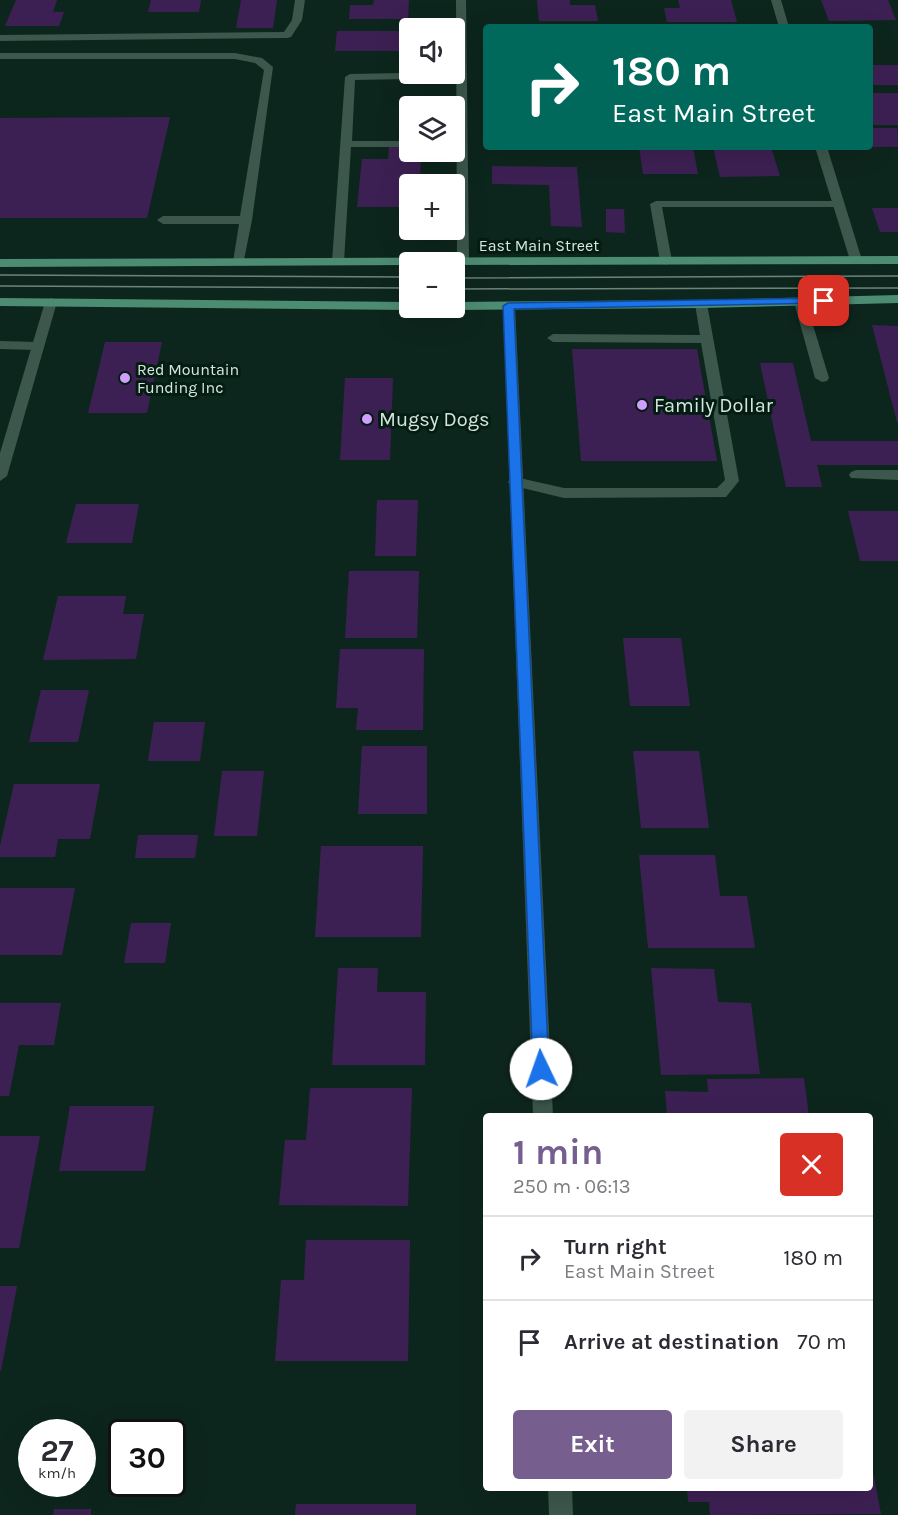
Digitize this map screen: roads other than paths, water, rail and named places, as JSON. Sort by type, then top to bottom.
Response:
[{"type":"main road","name":"East Main Street","points":[[465,261],[898,260]]},
{"type":"main road","name":"East Main Street","points":[[0,263],[399,262]]},
{"type":"main road","points":[[465,306],[701,304],[898,299]]},
{"type":"main road","points":[[0,302],[399,306]]},
{"type":"street","points":[[0,38],[287,36],[297,20],[300,0]]},
{"type":"street","points":[[461,0],[461,18]]},
{"type":"street","points":[[776,0],[783,24]]},
{"type":"street","points":[[0,56],[235,56],[258,60],[269,69],[239,262]]},
{"type":"street","points":[[338,262],[350,77],[399,76]]},
{"type":"street","points":[[346,144],[399,144]]},
{"type":"street","points":[[822,150],[856,260]]},
{"type":"street","points":[[459,162],[463,252]]},
{"type":"street","points":[[666,261],[656,204],[838,204]]},
{"type":"street","points":[[163,220],[246,219]]},
{"type":"street","points":[[0,476],[51,302]]},
{"type":"street","points":[[800,302],[822,378]]},
{"type":"street","points":[[515,482],[564,493],[721,493],[732,481],[701,304]]},
{"type":"street","points":[[508,306],[543,1113]]},
{"type":"street","points":[[553,338],[708,339]]},
{"type":"street","points":[[0,345],[37,346]]},
{"type":"street","points":[[855,475],[898,474]]},
{"type":"street","points":[[560,1491],[561,1515]]},
{"type":"tram line","points":[[0,275],[399,277]]},
{"type":"tram line","points":[[465,278],[898,276]]},
{"type":"tram line","points":[[0,286],[399,288]]},
{"type":"tram line","points":[[465,289],[898,288]]},
{"type":"place","name":"Red Mountain Funding Inc","points":[[125,378]]},
{"type":"place","name":"Family Dollar","points":[[642,405]]},
{"type":"place","name":"Mugsy Dogs","points":[[367,419]]}]
